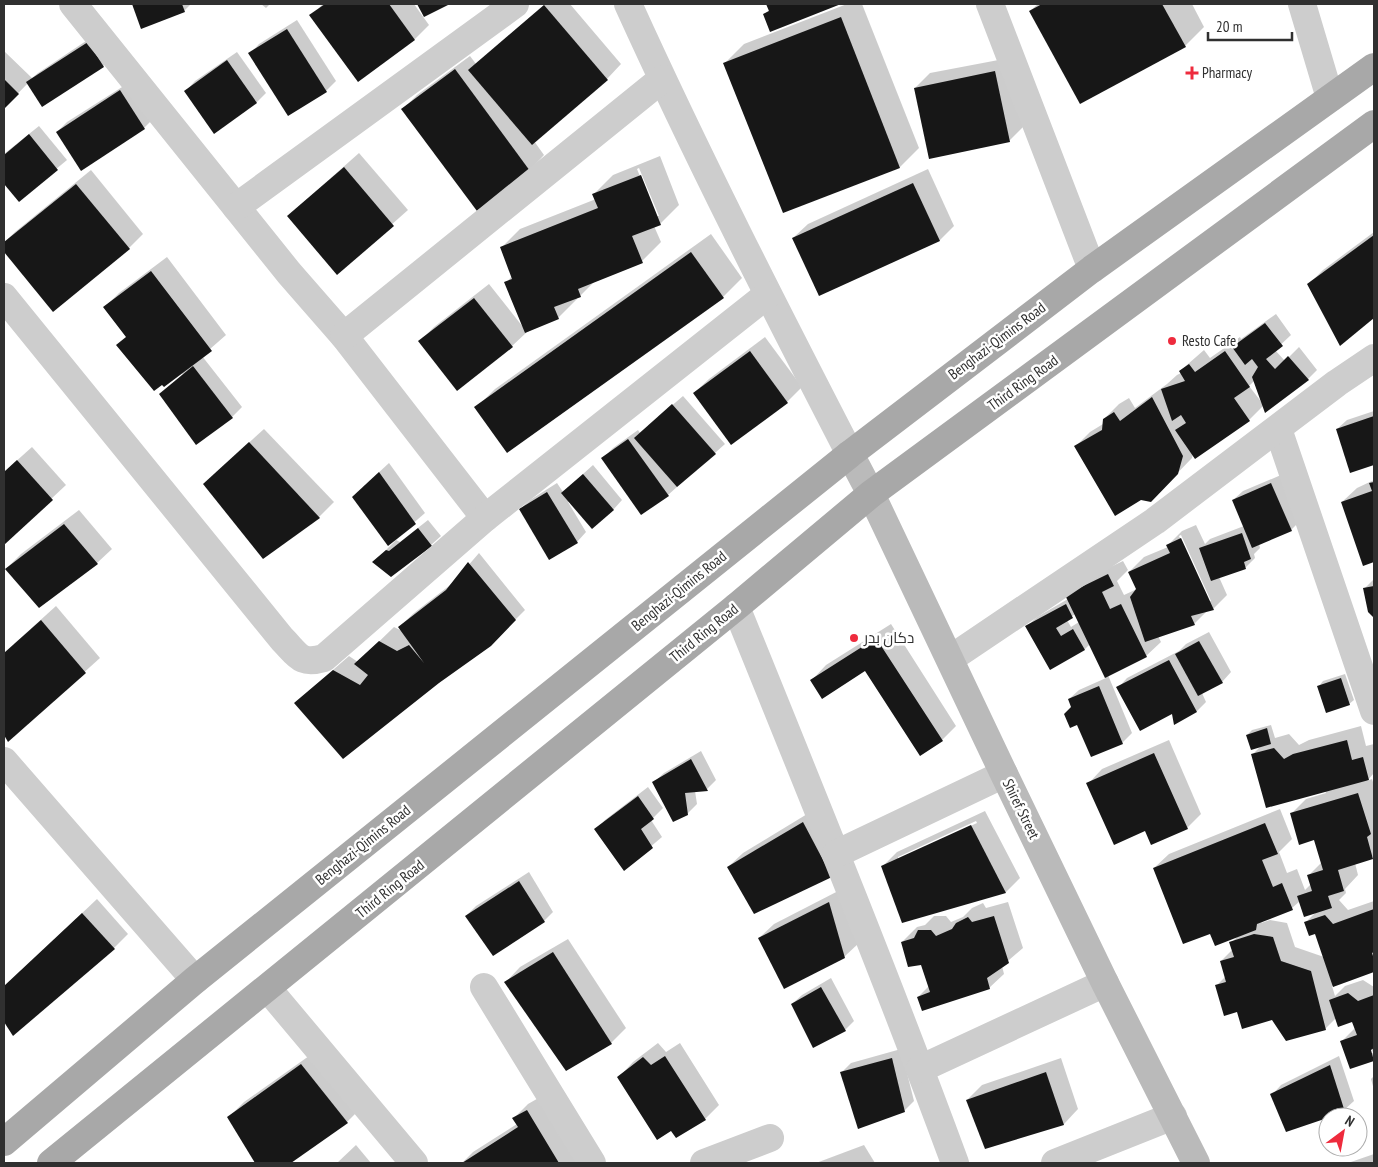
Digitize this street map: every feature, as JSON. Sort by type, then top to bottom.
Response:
[{"type":"main road","name":"Benghazi-Qimins Road","points":[[4,1142],[195,980],[850,454],[1092,269],[1374,67]]},
{"type":"main road","name":"Third Ring Road","points":[[51,1163],[268,989],[736,607],[871,494],[1374,124]]},
{"type":"main road","name":"Shiref Street","points":[[850,454],[871,494],[1105,983],[1196,1163]]},
{"type":"street","points":[[73,4],[289,274],[344,336],[485,518]]},
{"type":"street","points":[[236,207],[515,4]]},
{"type":"street","points":[[628,4],[662,79],[767,295],[850,454]]},
{"type":"street","points":[[990,4],[1092,269]]},
{"type":"street","points":[[1302,4],[1330,98]]},
{"type":"street","points":[[344,336],[662,79]]},
{"type":"street","points":[[4,297],[282,639],[301,658],[311,661],[324,658],[485,518],[767,295]]},
{"type":"street","points":[[950,659],[1155,522],[1337,383],[1374,358]]},
{"type":"street","points":[[1278,428],[1374,711]]},
{"type":"street","points":[[736,607],[836,854],[955,1163]]},
{"type":"street","points":[[4,761],[195,980]]},
{"type":"street","points":[[836,854],[1004,774]]},
{"type":"street","points":[[920,1068],[1105,983]]},
{"type":"street","points":[[484,987],[592,1163]]},
{"type":"street","points":[[268,989],[414,1163]]},
{"type":"street","points":[[1055,1163],[1173,1116]]},
{"type":"street","points":[[704,1163],[770,1138]]},
{"type":"building","points":[[132,4],[182,4],[185,12],[141,29]]},
{"type":"building","points":[[325,4],[389,4],[415,40],[358,82],[309,15]]},
{"type":"building","points":[[417,4],[450,4],[424,17]]},
{"type":"building","points":[[766,4],[841,4],[770,32],[763,14],[769,11]]},
{"type":"building","points":[[1042,4],[1162,4],[1186,47],[1080,104],[1029,11]]},
{"type":"building","points":[[544,5],[608,80],[532,145],[468,70]]},
{"type":"building","points":[[841,17],[900,168],[783,213],[723,63]]},
{"type":"building","points":[[287,29],[327,92],[288,116],[248,53]]},
{"type":"building","points":[[88,42],[104,67],[42,107],[26,82]]},
{"type":"building","points":[[227,60],[257,103],[214,134],[184,91]]},
{"type":"building","points":[[455,69],[530,171],[477,211],[401,109]]},
{"type":"building","points":[[995,71],[1010,142],[929,159],[914,88]]},
{"type":"building","points":[[4,79],[19,94],[4,109]]},
{"type":"building","points":[[120,90],[145,129],[81,171],[56,132]]},
{"type":"building","points":[[29,134],[58,170],[19,202],[4,184],[4,155]]},
{"type":"building","points":[[344,167],[394,226],[337,275],[287,216]]},
{"type":"building","points":[[641,175],[661,225],[632,236],[643,263],[578,289],[581,297],[554,307],[559,319],[525,333],[504,282],[512,279],[500,247],[598,208],[592,194]]},
{"type":"building","points":[[913,183],[940,241],[819,296],[792,238]]},
{"type":"building","points":[[76,184],[130,249],[53,312],[4,252],[4,242]]},
{"type":"building","points":[[1374,235],[1374,318],[1340,346],[1307,284]]},
{"type":"building","points":[[691,252],[724,298],[507,453],[474,407]]},
{"type":"building","points":[[151,271],[212,351],[164,387],[162,385],[154,391],[116,345],[126,337],[103,307]]},
{"type":"building","points":[[474,298],[513,347],[457,391],[418,341]]},
{"type":"building","points":[[1265,323],[1283,346],[1266,359],[1275,369],[1288,356],[1309,380],[1265,413],[1252,377],[1258,367],[1252,359],[1245,365],[1232,347]]},
{"type":"building","points":[[750,351],[788,403],[731,445],[693,393]]},
{"type":"building","points":[[1225,351],[1250,387],[1234,398],[1250,421],[1195,459],[1175,430],[1186,423],[1181,415],[1172,421],[1161,389],[1185,381],[1179,371],[1189,364],[1195,372]]},
{"type":"building","points":[[193,366],[233,418],[196,445],[159,394]]},
{"type":"building","points":[[1152,397],[1183,456],[1178,474],[1151,502],[1141,500],[1115,516],[1074,446],[1102,430],[1103,419],[1114,412],[1120,421]]},
{"type":"building","points":[[672,404],[716,454],[677,487],[634,438]]},
{"type":"building","points":[[1374,416],[1374,465],[1350,473],[1336,429]]},
{"type":"building","points":[[628,439],[669,496],[641,515],[601,458]]},
{"type":"building","points":[[249,442],[320,518],[263,559],[203,484]]},
{"type":"building","points":[[17,460],[53,500],[4,545],[4,472]]},
{"type":"building","points":[[379,472],[416,524],[388,546],[352,497]]},
{"type":"building","points":[[583,474],[614,510],[592,529],[561,493]]},
{"type":"building","points":[[1374,482],[1374,562],[1363,566],[1341,502],[1372,491],[1369,483]]},
{"type":"building","points":[[1271,483],[1292,531],[1252,548],[1232,500]]},
{"type":"building","points":[[547,492],[578,543],[549,560],[519,509]]},
{"type":"building","points":[[64,524],[98,564],[39,608],[5,569]]},
{"type":"building","points":[[418,528],[432,546],[391,577],[372,562],[386,550],[389,551]]},
{"type":"building","points":[[1242,533],[1251,559],[1244,562],[1246,569],[1211,581],[1199,548]]},
{"type":"building","points":[[1181,538],[1214,610],[1191,616],[1195,625],[1145,642],[1130,597],[1136,589],[1128,572],[1170,553],[1166,545]]},
{"type":"building","points":[[468,562],[516,620],[491,646],[439,683],[343,759],[294,703],[333,670],[360,685],[368,675],[354,664],[379,641],[397,651],[409,645],[424,663],[398,627],[446,590]]},
{"type":"building","points":[[1108,574],[1114,586],[1102,592],[1110,609],[1121,604],[1147,657],[1105,678],[1065,595]]},
{"type":"building","points":[[1374,586],[1373,617],[1368,612],[1363,588]]},
{"type":"building","points":[[1066,604],[1073,618],[1056,628],[1061,636],[1073,629],[1085,650],[1050,670],[1025,626]]},
{"type":"building","points":[[41,620],[86,673],[8,742],[4,735],[4,653]]},
{"type":"building","points":[[876,638],[943,741],[920,756],[865,671],[822,699],[810,680]]},
{"type":"building","points":[[1199,641],[1223,683],[1198,696],[1175,654]]},
{"type":"building","points":[[1169,660],[1197,712],[1174,725],[1172,714],[1140,731],[1116,687]]},
{"type":"building","points":[[1341,678],[1350,705],[1326,713],[1317,686]]},
{"type":"building","points":[[1099,686],[1123,744],[1091,757],[1077,725],[1070,728],[1064,714],[1071,707],[1068,699]]},
{"type":"building","points":[[1267,728],[1271,744],[1251,750],[1246,735]]},
{"type":"building","points":[[1347,740],[1352,760],[1363,757],[1369,780],[1266,808],[1251,754],[1274,748],[1284,759],[1293,754]]},
{"type":"building","points":[[1154,753],[1188,829],[1151,845],[1145,831],[1114,845],[1086,783]]},
{"type":"building","points":[[691,759],[708,791],[685,793],[688,815],[673,822],[652,782]]},
{"type":"building","points":[[1358,793],[1371,834],[1367,837],[1373,859],[1338,870],[1344,891],[1328,896],[1332,908],[1304,917],[1297,896],[1312,891],[1307,875],[1323,870],[1314,840],[1299,845],[1290,813]]},
{"type":"building","points":[[638,796],[654,819],[641,829],[653,848],[624,871],[594,829]]},
{"type":"building","points":[[803,822],[832,877],[754,914],[727,867]]},
{"type":"building","points":[[1265,823],[1278,854],[1262,860],[1273,887],[1282,883],[1293,910],[1257,924],[1256,930],[1215,946],[1210,934],[1183,944],[1153,868]]},
{"type":"building","points":[[971,825],[1006,893],[902,923],[881,866]]},
{"type":"building","points":[[519,881],[545,922],[493,956],[465,916]]},
{"type":"building","points":[[829,902],[845,958],[784,989],[758,938]]},
{"type":"building","points":[[1374,909],[1374,952],[1372,953],[1374,972],[1333,987],[1315,934],[1309,936],[1304,922],[1325,915],[1333,924]]},
{"type":"building","points":[[82,913],[115,949],[13,1036],[4,1022],[4,986]]},
{"type":"building","points":[[994,916],[1009,963],[987,978],[990,989],[922,1011],[917,997],[930,992],[921,965],[908,967],[901,942],[914,938],[918,930],[931,930],[936,936],[952,929],[956,923],[968,917],[972,922]]},
{"type":"building","points":[[1254,934],[1273,937],[1281,961],[1311,971],[1326,1030],[1286,1041],[1272,1020],[1242,1029],[1237,1012],[1224,1016],[1215,985],[1226,982],[1220,961],[1234,957],[1229,942]]},
{"type":"building","points":[[553,952],[612,1044],[566,1071],[504,982]]},
{"type":"building","points":[[821,987],[846,1031],[813,1048],[791,1004]]},
{"type":"building","points":[[1348,993],[1358,1001],[1374,995],[1374,1048],[1371,1050],[1374,1061],[1350,1069],[1340,1041],[1357,1035],[1352,1022],[1338,1027],[1329,1000]]},
{"type":"building","points":[[665,1056],[706,1120],[676,1138],[671,1131],[657,1140],[617,1077],[643,1057],[651,1065]]},
{"type":"building","points":[[892,1058],[905,1112],[858,1129],[840,1072]]},
{"type":"building","points":[[301,1064],[348,1123],[291,1163],[255,1163],[227,1117]]},
{"type":"building","points":[[1330,1065],[1343,1107],[1318,1107],[1318,1121],[1286,1132],[1270,1094]]},
{"type":"building","points":[[1046,1072],[1064,1125],[985,1149],[966,1100]]},
{"type":"building","points":[[527,1110],[559,1163],[462,1163],[518,1127],[512,1118]]},
{"type":"place","name":"Pharmacy","points":[[1192,73]]},
{"type":"place","name":"Resto Cafe","points":[[1172,341]]},
{"type":"place","name":"دكان بدر","points":[[854,638]]}]
